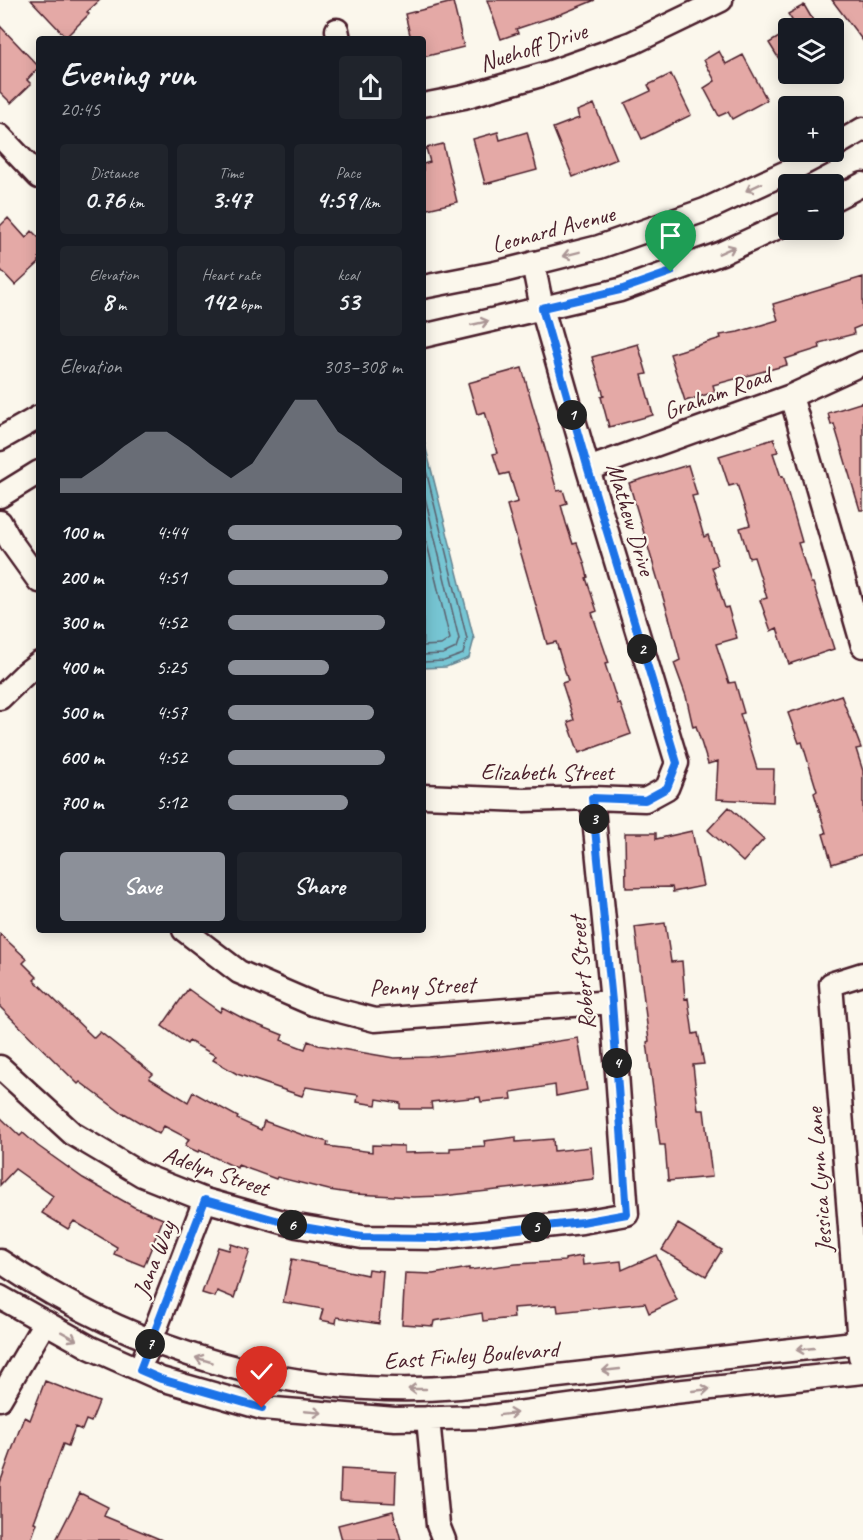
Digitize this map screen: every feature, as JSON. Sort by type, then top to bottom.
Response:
[{"type":"street","name":"Nuehoff Drive","points":[[426,104],[464,97],[548,73],[632,43],[721,0]]},
{"type":"street","points":[[844,140],[863,129]]},
{"type":"street","points":[[0,136],[36,174]]},
{"type":"street","name":"Leonard Avenue","points":[[426,286],[599,247],[705,210],[806,162]]},
{"type":"street","points":[[844,194],[863,184]]},
{"type":"street","points":[[426,335],[620,290],[722,253],[778,227]]},
{"type":"street","name":"Mathew Drive","points":[[533,263],[542,308],[588,469],[677,763],[667,788]]},
{"type":"street","name":"Graham Road","points":[[588,469],[791,396],[863,363]]},
{"type":"street","points":[[791,396],[863,646]]},
{"type":"street","points":[[0,439],[36,419]]},
{"type":"street","points":[[0,496],[36,474]]},
{"type":"street","points":[[0,522],[36,577]]},
{"type":"street","points":[[0,698],[36,665]]},
{"type":"street","name":"Elizabeth Street","points":[[426,796],[523,800],[592,798],[645,800],[667,788]]},
{"type":"street","name":"Robert Street","points":[[592,798],[612,1002],[627,1214]]},
{"type":"street","name":"Penny Street","points":[[188,933],[239,972],[313,1004],[375,1020],[612,1002]]},
{"type":"street","name":"Jessica Lynn Lane","points":[[862,1372],[855,1203],[831,984],[863,974]]},
{"type":"street","name":"Adelyn Street","points":[[0,1067],[73,1134],[142,1175],[205,1200],[297,1226],[362,1237],[437,1238],[582,1222],[627,1214]]},
{"type":"street","name":"Jana Way","points":[[140,1370],[205,1200]]},
{"type":"street","name":"East Finley Boulevard","points":[[0,1261],[20,1275],[92,1315],[151,1342],[208,1361],[293,1380],[336,1386],[401,1389],[459,1387],[861,1343]]},
{"type":"street","points":[[0,1297],[91,1348],[161,1379],[262,1408],[394,1419],[487,1417],[674,1392],[862,1372]]},
{"type":"street","points":[[0,1399],[45,1322]]},
{"type":"street","points":[[428,1418],[438,1525],[444,1540]]},
{"type":"water","points":[[426,449],[474,639],[469,658],[446,667],[426,668]]},
{"type":"building","points":[[31,0],[100,0],[87,12],[89,14],[65,36]]},
{"type":"building","points":[[487,0],[595,0],[516,29],[518,33],[501,39]]},
{"type":"building","points":[[832,0],[863,0],[863,41]]},
{"type":"building","points":[[453,2],[464,47],[426,56],[426,36],[410,36],[405,14]]},
{"type":"building","points":[[804,5],[812,18],[791,18],[788,14]]},
{"type":"building","points":[[0,26],[36,64],[36,70],[27,80],[31,84],[11,103],[0,92]]},
{"type":"building","points":[[778,38],[778,57],[769,43]]},
{"type":"building","points":[[719,51],[726,64],[743,55],[767,100],[732,119],[728,112],[719,116],[704,88],[715,81],[704,60]]},
{"type":"building","points":[[671,74],[691,115],[642,139],[625,103],[651,91],[648,85]]},
{"type":"building","points":[[594,104],[617,159],[573,177],[553,128],[579,118],[577,111]]},
{"type":"building","points":[[498,132],[500,140],[527,132],[537,170],[485,184],[473,139]]},
{"type":"building","points":[[443,144],[457,202],[426,209],[426,163],[430,162],[426,148]]},
{"type":"building","points":[[8,218],[26,238],[32,231],[36,235],[36,266],[15,285],[0,269],[0,226]]},
{"type":"building","points":[[863,277],[863,325],[853,329],[854,334],[819,343],[820,348],[785,359],[787,365],[713,385],[715,392],[685,401],[670,354],[721,338],[720,335],[778,320],[773,304]]},
{"type":"building","points":[[638,344],[647,374],[642,375],[653,415],[609,427],[601,397],[604,396],[592,357]]},
{"type":"building","points":[[522,368],[557,491],[563,490],[567,503],[561,505],[566,523],[573,544],[577,543],[584,562],[588,577],[586,578],[597,611],[592,613],[609,663],[605,664],[631,734],[579,753],[568,722],[574,720],[562,683],[568,681],[556,642],[547,644],[507,505],[518,502],[509,473],[500,475],[493,454],[497,453],[485,412],[477,414],[468,383]]},
{"type":"building","points":[[863,402],[863,510],[860,510],[834,424],[831,425],[828,413]]},
{"type":"building","points":[[774,439],[778,452],[773,453],[781,477],[783,476],[802,542],[798,543],[834,649],[789,664],[777,628],[771,631],[760,600],[767,598],[754,557],[749,558],[740,528],[750,525],[737,484],[729,486],[719,456]]},
{"type":"building","points":[[688,465],[697,495],[692,496],[704,537],[708,535],[718,565],[712,567],[725,608],[728,607],[737,638],[716,644],[729,683],[735,682],[744,713],[740,714],[757,769],[774,769],[773,802],[716,799],[718,761],[708,764],[696,726],[693,727],[686,696],[674,663],[680,660],[671,624],[629,483]]},
{"type":"building","points":[[841,695],[861,748],[856,749],[863,771],[863,854],[832,864],[823,834],[826,833],[814,793],[817,791],[802,742],[799,743],[788,713]]},
{"type":"building","points":[[729,807],[764,839],[743,862],[708,830]]},
{"type":"building","points":[[692,831],[703,886],[673,892],[672,887],[626,888],[625,833],[656,833],[656,839]]},
{"type":"building","points":[[665,923],[671,962],[682,961],[685,999],[688,998],[693,1034],[698,1033],[704,1064],[693,1065],[698,1110],[704,1110],[712,1177],[668,1181],[665,1145],[660,1145],[635,927]]},
{"type":"building","points":[[0,934],[27,959],[23,963],[37,977],[34,980],[94,1038],[100,1032],[153,1074],[149,1078],[188,1102],[193,1092],[238,1117],[237,1119],[261,1130],[264,1121],[328,1142],[327,1146],[372,1152],[372,1145],[404,1146],[404,1153],[450,1152],[450,1148],[485,1146],[484,1141],[516,1137],[516,1142],[553,1139],[554,1151],[591,1147],[594,1179],[443,1196],[355,1194],[277,1177],[276,1179],[238,1165],[237,1168],[199,1150],[198,1152],[185,1146],[189,1139],[164,1126],[159,1134],[123,1114],[80,1082],[78,1084],[0,1007]]},
{"type":"building","points":[[188,989],[220,1012],[222,1007],[248,1021],[283,1035],[281,1040],[305,1049],[308,1041],[318,1045],[394,1058],[429,1057],[506,1049],[578,1038],[587,1090],[556,1096],[555,1085],[511,1092],[512,1099],[481,1102],[480,1097],[431,1102],[432,1109],[400,1109],[400,1103],[377,1099],[376,1105],[357,1102],[358,1095],[306,1087],[302,1096],[237,1074],[213,1060],[216,1056],[189,1041],[187,1044],[162,1026]]},
{"type":"building","points":[[0,1117],[20,1136],[23,1133],[83,1178],[134,1207],[163,1219],[144,1266],[114,1254],[117,1247],[74,1221],[68,1229],[42,1213],[53,1196],[15,1169],[0,1185]]},
{"type":"building","points":[[678,1224],[722,1250],[706,1276],[662,1250]]},
{"type":"building","points":[[231,1244],[250,1250],[234,1298],[217,1291],[215,1297],[202,1293],[218,1247],[229,1250]]},
{"type":"building","points":[[656,1255],[677,1300],[649,1313],[645,1303],[558,1312],[557,1305],[513,1308],[514,1318],[483,1321],[482,1313],[434,1321],[433,1326],[402,1324],[405,1273],[433,1274],[469,1268],[469,1270],[565,1261],[565,1259],[582,1256],[583,1265],[621,1261],[622,1270]]},
{"type":"building","points":[[292,1259],[367,1275],[368,1269],[383,1271],[379,1324],[337,1317],[336,1323],[320,1320],[323,1309],[283,1302]]},
{"type":"building","points":[[45,1381],[99,1402],[91,1422],[86,1420],[82,1430],[75,1427],[68,1446],[63,1444],[34,1522],[37,1523],[31,1540],[0,1540],[0,1483],[24,1417],[30,1420]]},
{"type":"building","points":[[341,1469],[396,1472],[395,1503],[340,1500]]},
{"type":"building","points":[[80,1493],[108,1507],[104,1516],[162,1540],[56,1540]]},
{"type":"building","points":[[393,1511],[401,1540],[342,1540],[338,1525]]},
{"type":"route","points":[[262,1408],[161,1379],[140,1370],[205,1200],[297,1226],[362,1237],[437,1238],[582,1222],[627,1214],[612,1002],[592,798],[645,800],[667,788],[677,763],[542,308],[620,290],[671,272]]}]
